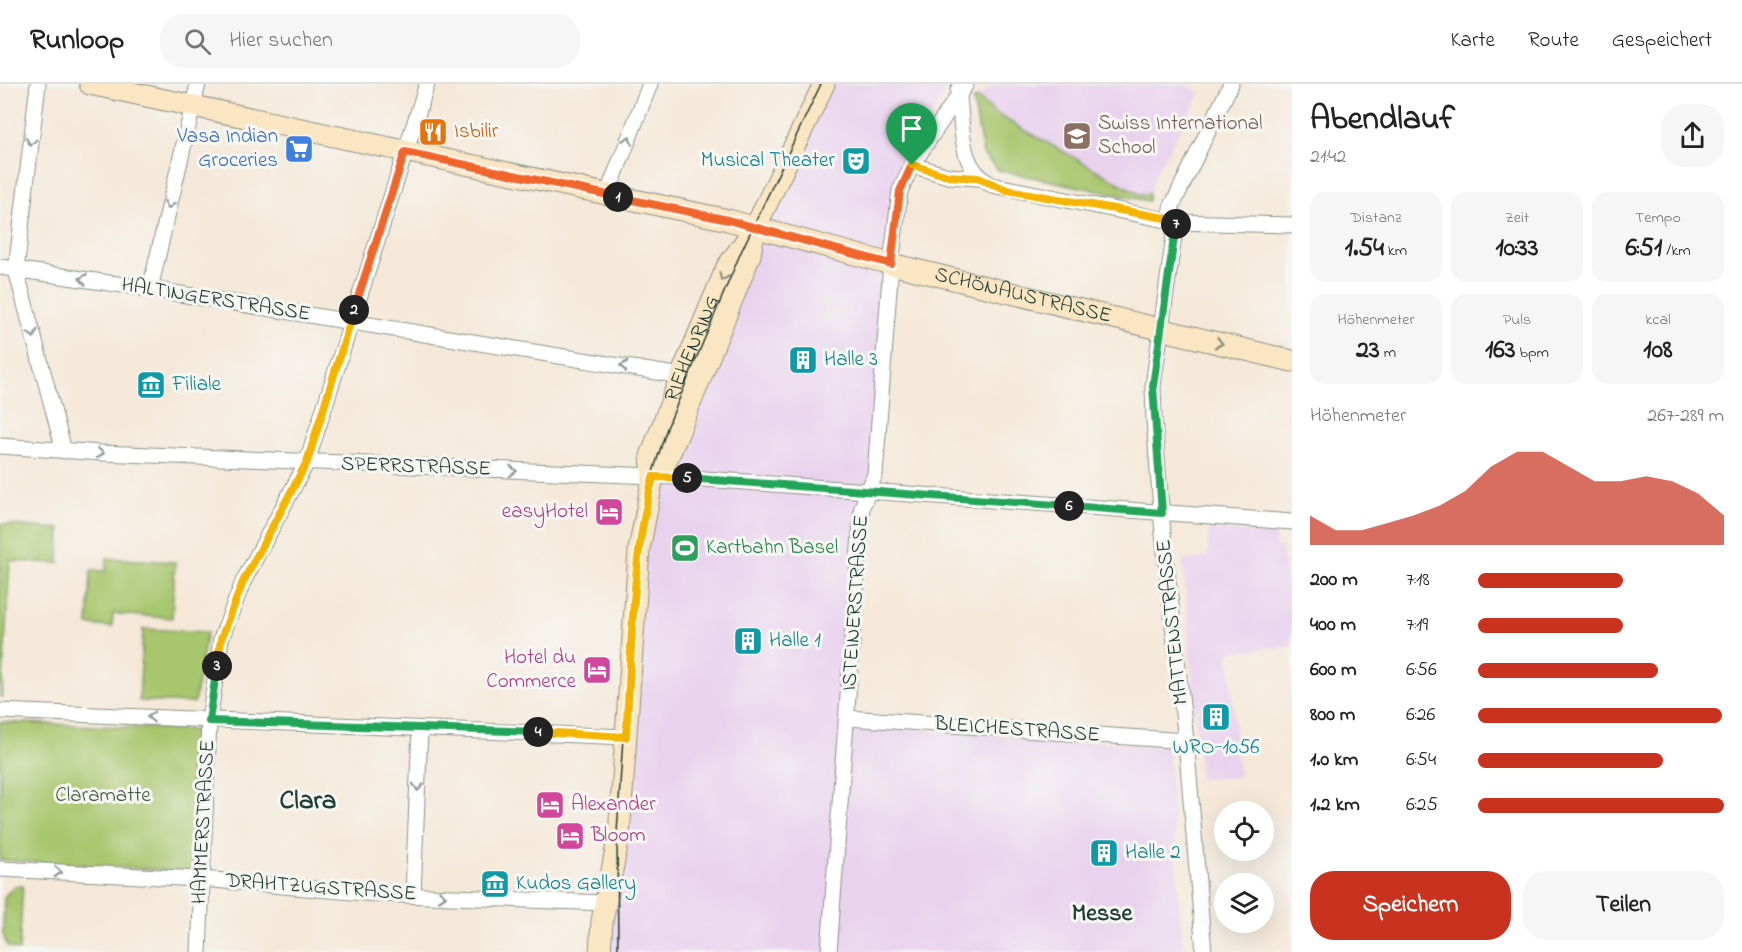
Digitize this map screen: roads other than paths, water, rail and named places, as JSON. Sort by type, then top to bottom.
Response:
[{"type":"main road","name":"SCHÖNAUSTRASSE","points":[[90,84],[755,228],[891,264],[1292,361]]},
{"type":"main road","name":"RIEHENRING","points":[[600,952],[606,903],[620,835],[639,550],[653,477],[651,456],[681,376],[727,267],[755,228],[819,85]]},
{"type":"main road","name":"RIEHENRING","points":[[653,477],[666,461],[686,414],[750,255],[755,228]]},
{"type":"street","points":[[38,84],[16,270],[64,451]]},
{"type":"street","points":[[150,288],[198,84]]},
{"type":"street","name":"HAMMERSTRASSE","points":[[199,952],[209,721],[221,639],[243,582],[307,462],[427,84]]},
{"type":"street","points":[[607,195],[650,84]]},
{"type":"street","name":"MATTENSTRASSE","points":[[1204,952],[1186,741],[1162,513],[1153,386],[1176,222],[1171,208],[1231,84]]},
{"type":"street","points":[[960,87],[962,141],[978,178]]},
{"type":"street","name":"ISTEINERSTRASSE","points":[[829,952],[862,507],[875,474],[891,264],[900,191],[912,165],[960,87]]},
{"type":"street","points":[[912,165],[948,176],[978,178],[1007,190],[1176,222],[1292,225]]},
{"type":"street","name":"HALTINGERSTRASSE","points":[[0,267],[150,288],[681,376]]},
{"type":"street","name":"SPERRSTRASSE","points":[[0,446],[64,451],[653,477],[1292,522]]},
{"type":"street","points":[[4,711],[626,737]]},
{"type":"street","name":"BLEICHESTRASSE","points":[[848,718],[1186,741]]},
{"type":"street","points":[[413,894],[420,729]]},
{"type":"street","points":[[0,869],[0,881]]},
{"type":"street","name":"DRAHTZUGSTRASSE","points":[[0,869],[201,879],[376,894],[606,903]]},
{"type":"tram line","points":[[618,952],[617,833],[623,737],[637,549],[647,491],[667,428],[741,252],[821,84]]},
{"type":"place","name":"Isbilir","points":[[433,132]]},
{"type":"place","name":"Swiss International School","points":[[1077,136]]},
{"type":"place","name":"Vasa Indian Groceries","points":[[299,149]]},
{"type":"place","name":"Musical Theater","points":[[856,161]]},
{"type":"place","name":"Halle 3","points":[[803,360]]},
{"type":"place","name":"Filiale","points":[[151,385]]},
{"type":"place","name":"easyHotel","points":[[609,512]]},
{"type":"place","name":"Kartbahn Basel","points":[[685,548]]},
{"type":"place","name":"Halle 1","points":[[748,641]]},
{"type":"place","name":"Hotel du Commerce","points":[[597,670]]},
{"type":"place","name":"WRO-1056","points":[[1216,717]]},
{"type":"place","name":"Alexander","points":[[550,805]]},
{"type":"place","name":"Bloom","points":[[570,836]]},
{"type":"place","name":"Halle 2","points":[[1104,853]]},
{"type":"place","name":"Kudos Gallery","points":[[495,884]]},
{"type":"district","name":"Clara","points":[[308,801]]},
{"type":"district","name":"Messe","points":[[1102,914]]},
{"type":"park label","name":"Claramatte","points":[[103,796]]}]
